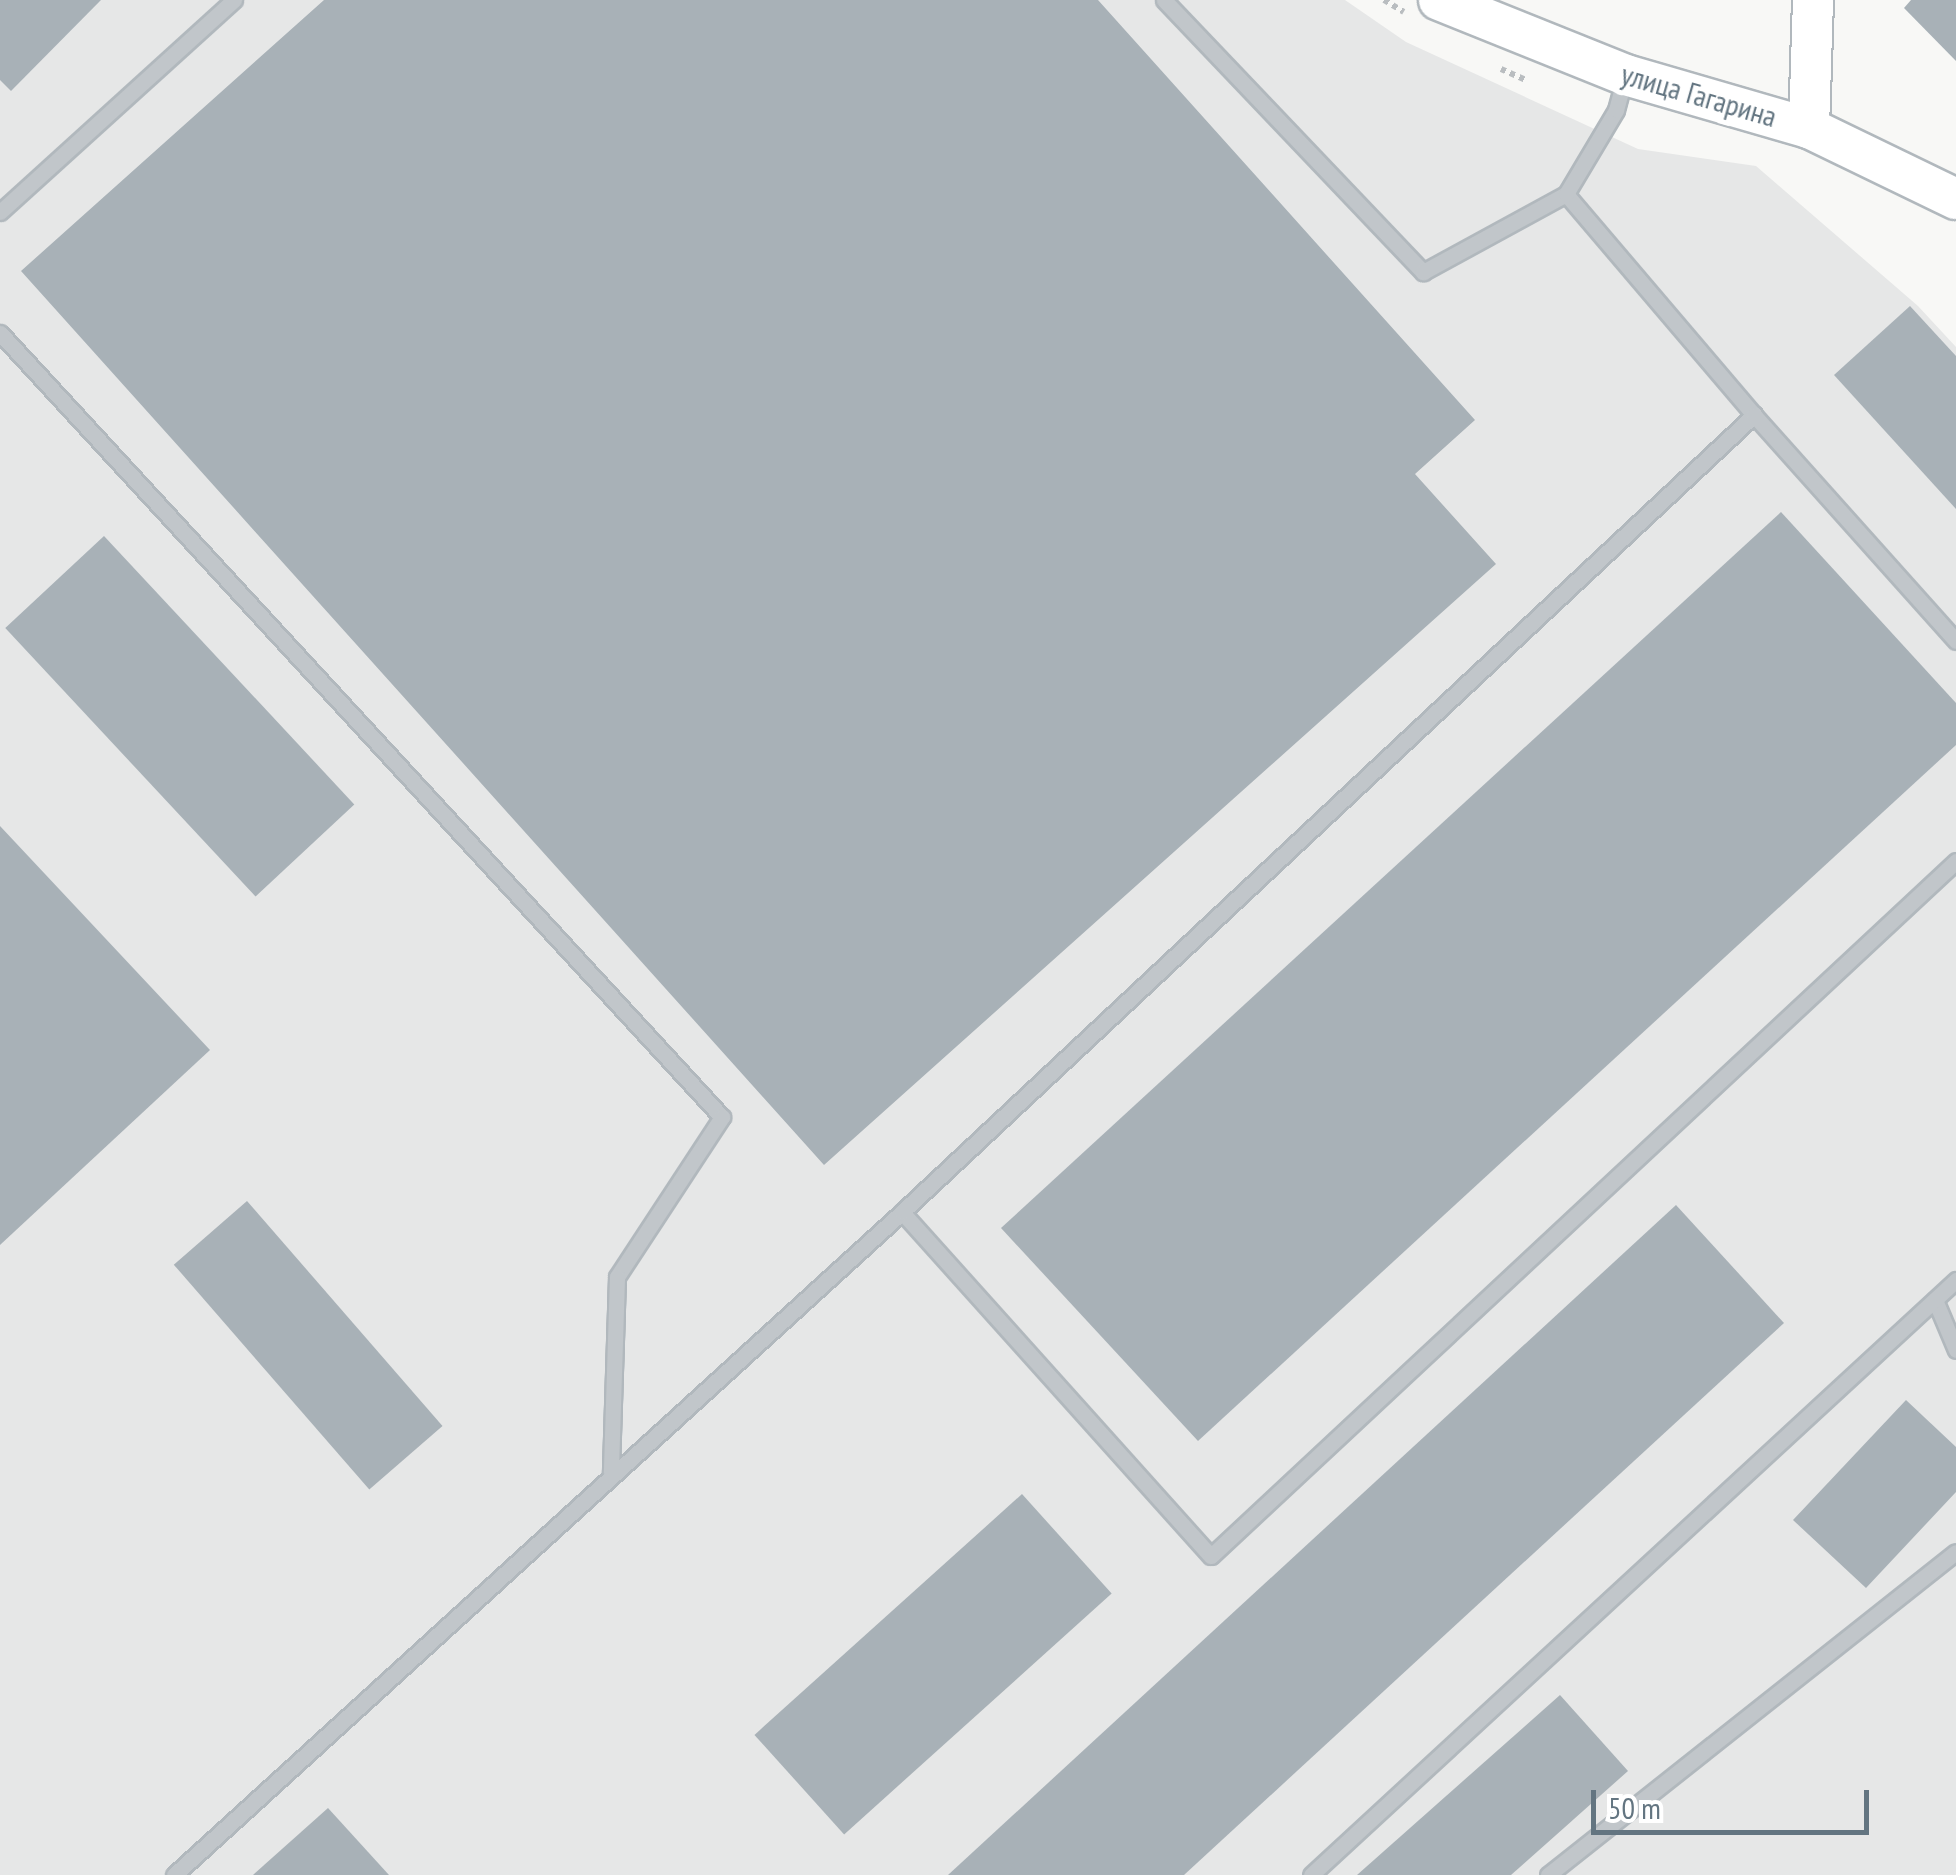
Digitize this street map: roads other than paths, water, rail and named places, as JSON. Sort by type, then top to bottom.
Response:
[{"type":"main road","name":"улица Гагарина","points":[[1439,0],[1626,75],[1810,128],[1956,199]]},
{"type":"main road","points":[[1810,128],[1813,0]]},
{"type":"lane","points":[[0,212],[234,0]]},
{"type":"lane","points":[[1164,0],[1423,272],[1566,194],[1616,110],[1626,75]]},
{"type":"lane","points":[[1566,194],[1754,415],[1956,641]]},
{"type":"lane","points":[[0,334],[722,1117],[618,1277],[612,1472]]},
{"type":"lane","points":[[174,1875],[612,1472],[902,1212],[1754,415]]},
{"type":"lane","points":[[902,1212],[1212,1556],[1956,860]]},
{"type":"lane","points":[[1311,1875],[1956,1280]]},
{"type":"lane","points":[[1934,1300],[1956,1350]]},
{"type":"lane","points":[[1548,1875],[1956,1552]]}]
